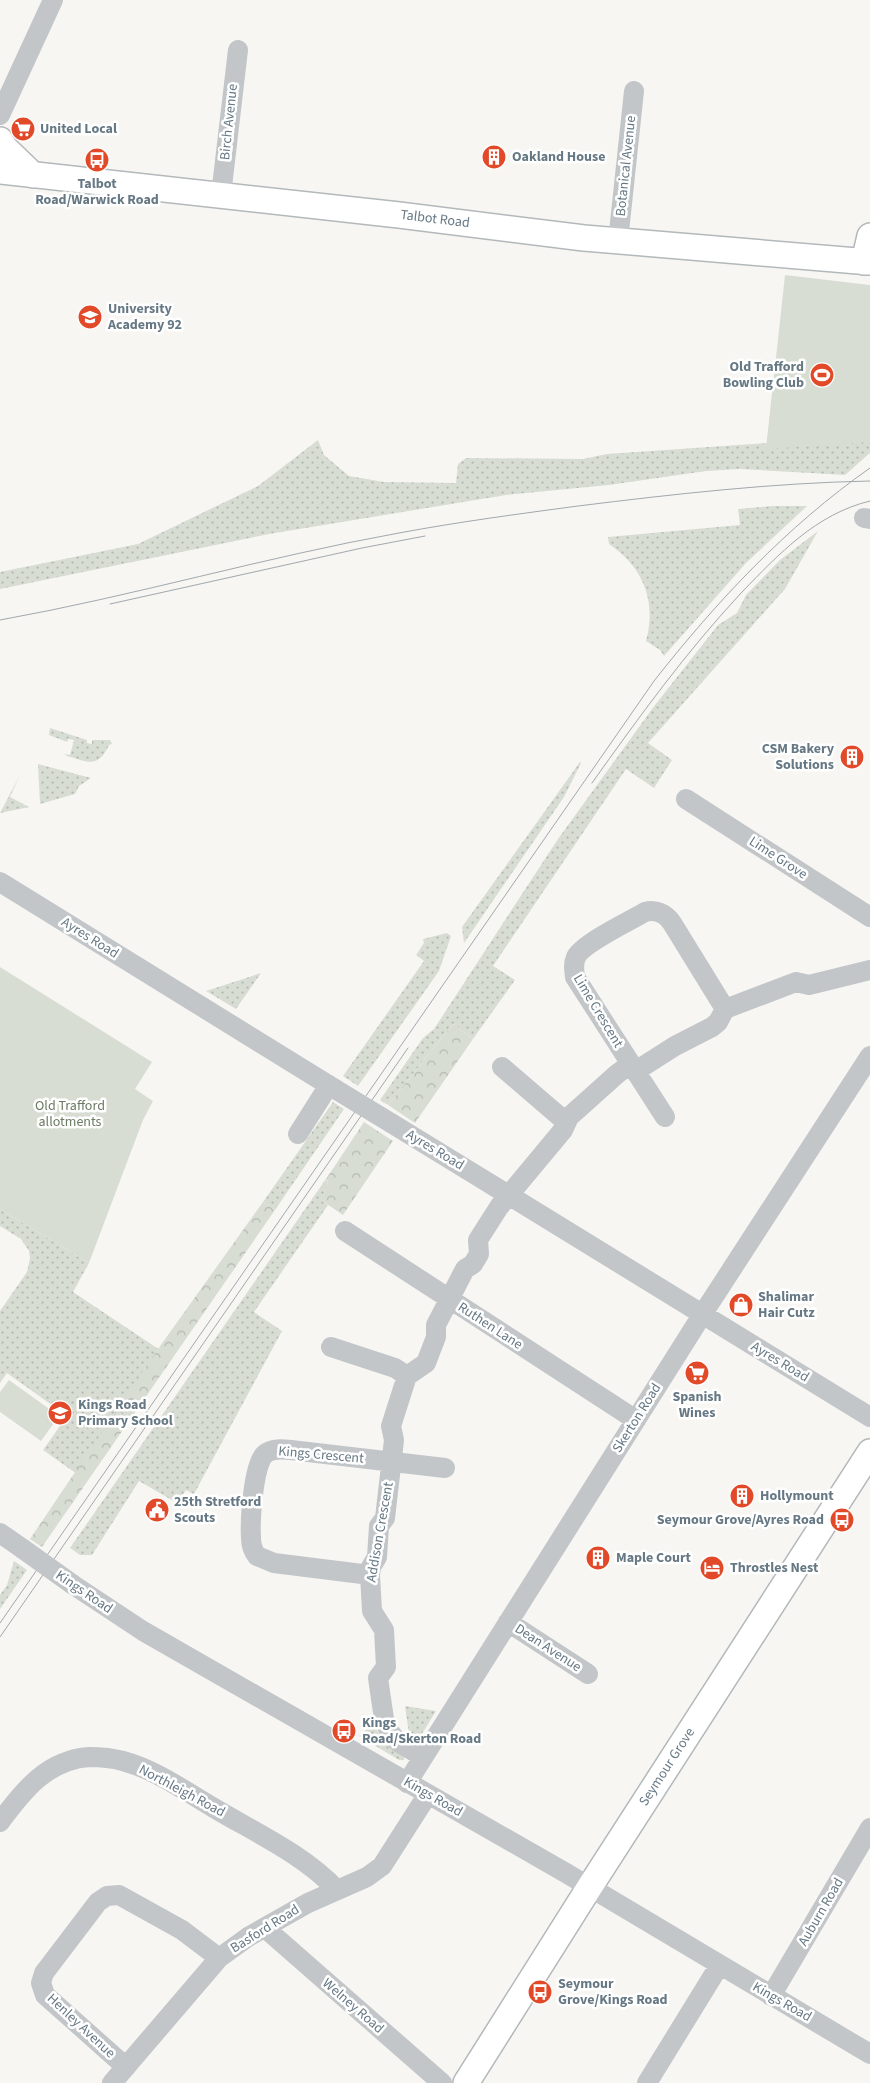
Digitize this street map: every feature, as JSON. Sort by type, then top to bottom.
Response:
[{"type":"main road","points":[[0,140],[5,148],[32,175]]},
{"type":"main road","name":"Talbot Road","points":[[0,171],[618,241],[867,262]]},
{"type":"main road","points":[[867,262],[870,236]]},
{"type":"main road","name":"Seymour Grove","points":[[466,2083],[589,1888],[870,1452]]},
{"type":"street","points":[[0,115],[53,0]]},
{"type":"street","name":"Birch Avenue","points":[[221,195],[238,50]]},
{"type":"street","name":"Botanical Avenue","points":[[618,241],[634,91]]},
{"type":"street","name":"Lime Grove","points":[[686,799],[870,917]]},
{"type":"street","name":"Ayres Road","points":[[0,882],[870,1417]]},
{"type":"street","name":"Lime Crescent","points":[[632,1068],[575,977],[575,960],[582,950],[592,943],[645,912],[654,911],[664,915],[672,923],[725,1009]]},
{"type":"street","points":[[331,1347],[395,1368],[407,1376],[426,1363],[436,1338],[436,1325],[465,1269],[473,1264],[479,1254],[478,1240],[484,1229],[509,1195],[563,1130],[566,1122],[609,1080],[624,1068],[642,1067],[675,1046],[712,1027],[718,1022],[725,1009],[796,982],[810,985],[870,970]]},
{"type":"street","name":"Skerton Road","points":[[407,1783],[422,1756],[702,1315],[870,1056]]},
{"type":"street","points":[[502,1067],[566,1122]]},
{"type":"street","points":[[632,1068],[665,1116]]},
{"type":"street","points":[[298,1134],[332,1087]]},
{"type":"street","name":"Ruthen Lane","points":[[345,1231],[636,1420]]},
{"type":"street","name":"Addison Crescent","points":[[407,1376],[391,1426],[394,1440],[385,1518],[379,1526],[377,1557],[371,1568],[370,1575],[372,1611],[384,1630],[386,1667],[378,1678],[384,1719],[393,1736],[422,1756]]},
{"type":"street","name":"Kings Crescent","points":[[370,1575],[274,1563],[257,1556],[251,1539],[256,1473],[262,1457],[274,1450],[390,1462]]},
{"type":"street","name":"Addison Crescent","points":[[390,1462],[445,1468]]},
{"type":"street","name":"Kings Road","points":[[0,1533],[143,1631],[428,1794],[870,2054]]},
{"type":"street","name":"Dean Avenue","points":[[508,1622],[588,1674]]},
{"type":"street","name":"Northleigh Road","points":[[0,1822],[23,1791],[36,1778],[52,1768],[75,1759],[89,1757],[123,1761],[156,1774],[308,1863],[337,1890]]},
{"type":"street","name":"Basford Road","points":[[112,2083],[219,1958],[308,1902],[367,1877],[382,1866],[428,1794]]},
{"type":"street","name":"Auburn Road","points":[[771,1996],[870,1828]]},
{"type":"street","name":"Henley Avenue","points":[[126,2067],[45,1995],[41,1983],[44,1972],[98,1902],[107,1896],[119,1895],[182,1930],[219,1958]]},
{"type":"street","name":"Welney Road","points":[[265,1928],[442,2083]]},
{"type":"street","points":[[647,2083],[719,1966]]},
{"type":"green space","name":"Old Trafford Bowling Club","points":[[785,275],[870,285],[870,442],[766,449]]},
{"type":"green space","points":[[772,395],[870,433],[870,453],[845,475],[740,469],[706,471],[609,485],[506,495],[269,534],[0,589],[0,572],[138,544],[258,486],[318,440],[324,455],[349,476],[384,482],[456,483],[458,464],[466,458],[583,459],[607,454],[767,443]]},
{"type":"green space","points":[[772,506],[807,506],[746,563],[664,656],[660,650],[646,641],[650,612],[648,599],[639,574],[621,553],[609,544],[608,537],[740,525],[738,509]]},
{"type":"green space","points":[[818,531],[785,589],[648,743],[672,760],[654,788],[626,769],[493,966],[515,980],[473,1039],[453,1024],[388,1105],[380,1100],[423,1038],[434,1029],[558,839],[655,705],[718,625],[737,613],[746,595],[780,560]]},
{"type":"green space","points":[[50,728],[87,740],[87,743],[92,744],[92,740],[110,740],[112,744],[109,745],[101,758],[96,761],[81,760],[64,754],[70,755],[74,740],[68,739],[67,742],[49,735]]},
{"type":"green space","points":[[580,762],[564,797],[464,943],[462,927]]},
{"type":"green space","points":[[38,764],[91,778],[79,786],[75,794],[40,804]]},
{"type":"green space","points":[[20,775],[10,797],[29,807],[0,813]]},
{"type":"green space","points":[[447,933],[451,936],[439,971],[358,1086],[343,1076],[424,961],[416,955],[424,943],[423,939]]},
{"type":"green space","name":"Old Trafford allotments","points":[[0,967],[152,1062],[135,1089],[153,1101],[143,1120],[89,1263],[0,1209]]},
{"type":"green space","points":[[261,973],[236,1009],[206,991]]},
{"type":"green space","points":[[453,1024],[473,1039],[415,1123],[388,1105]]},
{"type":"green space","points":[[333,1102],[344,1109],[275,1210],[263,1202]]},
{"type":"green space","points":[[364,1122],[393,1141],[343,1215],[321,1200],[327,1187],[328,1176]]},
{"type":"green space","points":[[328,1176],[327,1187],[321,1200],[328,1205],[254,1312],[282,1331],[194,1494],[186,1490],[177,1503],[139,1481],[92,1555],[80,1555],[70,1548]]},
{"type":"green space","points":[[263,1202],[275,1210],[42,1547],[30,1539],[158,1349]]},
{"type":"green space","name":"Kings Road Primary School","points":[[0,1209],[89,1263],[73,1292],[163,1352],[77,1474],[43,1450],[67,1416],[7,1373],[0,1383],[0,1311],[27,1272],[30,1258],[29,1251],[21,1239],[0,1226]]},
{"type":"green space","points":[[9,1380],[59,1416],[41,1441],[0,1412],[0,1392]]},
{"type":"green space","points":[[14,1561],[27,1570],[0,1609],[0,1595],[7,1585]]},
{"type":"green space","points":[[405,1706],[436,1711],[420,1737],[409,1734]]},
{"type":"green space","points":[[374,1723],[382,1740],[404,1756],[404,1760],[399,1760],[359,1736]]},
{"type":"tram line","points":[[0,1623],[654,681],[728,594],[781,540],[839,491],[870,468]]},
{"type":"tram line","points":[[0,620],[100,600],[349,543],[443,525],[687,493],[797,484],[870,481]]},
{"type":"tram line","points":[[592,783],[682,661],[742,592],[785,550],[816,525],[832,515],[870,501]]},
{"type":"tram line","points":[[110,604],[362,548],[425,536]]},
{"type":"tram line","points":[[0,1637],[408,1048]]},
{"type":"place","name":"United Local","points":[[23,129]]},
{"type":"place","name":"Oakland House","points":[[494,157]]},
{"type":"place","name":"Talbot Road/Warwick Road","points":[[97,160]]},
{"type":"place","name":"University Academy 92","points":[[90,317]]},
{"type":"place","name":"Old Trafford Bowling Club","points":[[822,375]]},
{"type":"place","name":"CSM Bakery Solutions","points":[[852,757]]},
{"type":"place","name":"Shalimar Hair Cutz","points":[[741,1305]]},
{"type":"place","name":"Spanish Wines","points":[[697,1373]]},
{"type":"place","name":"Kings Road Primary School","points":[[60,1413]]},
{"type":"place","name":"Hollymount","points":[[742,1496]]},
{"type":"place","name":"25th Stretford Scouts","points":[[157,1510]]},
{"type":"place","name":"Seymour Grove/Ayres Road","points":[[842,1520]]},
{"type":"place","name":"Maple Court","points":[[598,1558]]},
{"type":"place","name":"Throstles Nest","points":[[712,1568]]},
{"type":"place","name":"Kings Road/Skerton Road","points":[[344,1731]]},
{"type":"place","name":"Seymour Grove/Kings Road","points":[[540,1992]]}]
